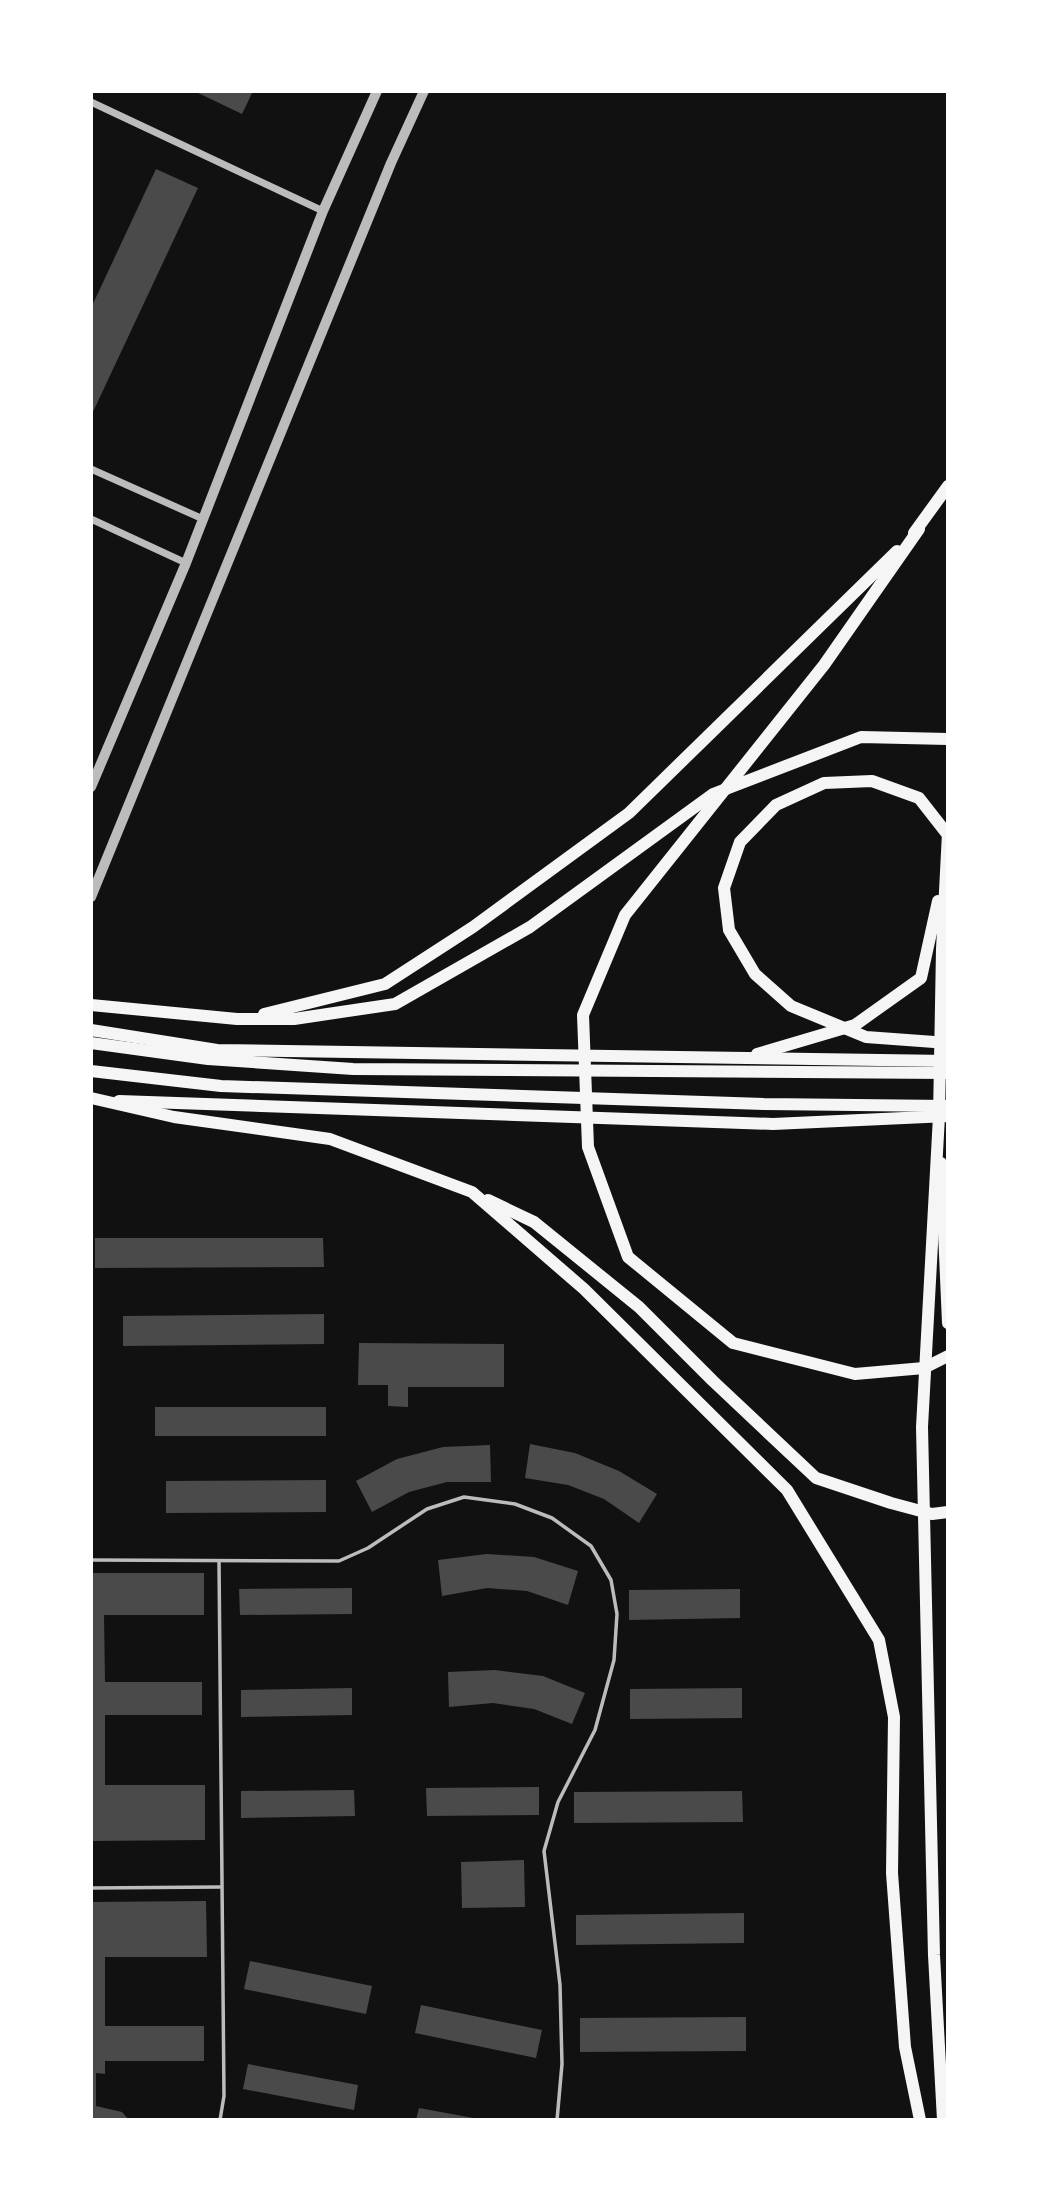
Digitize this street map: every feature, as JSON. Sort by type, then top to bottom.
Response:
[{"type":"main road","points":[[948,486],[824,665],[625,915],[583,1015],[588,1147],[628,1257],[733,1343],[855,1374],[924,1368],[948,1356]]},
{"type":"main road","points":[[237,1019],[321,1002],[385,984],[474,927],[629,813],[919,529]]},
{"type":"main road","points":[[91,1005],[237,1019],[294,1018],[395,1004],[530,927],[713,793],[861,737],[948,739]]},
{"type":"main road","points":[[948,1043],[866,1037],[791,1006],[755,974],[729,930],[724,888],[740,842],[776,805],[824,783],[872,781],[919,798],[948,834],[942,948],[944,1061],[945,1113],[948,1323]]},
{"type":"main road","points":[[745,1058],[855,1025],[921,978],[946,863]]},
{"type":"main road","points":[[91,1030],[217,1050],[944,1061]]},
{"type":"main road","points":[[91,1043],[208,1059],[353,1069],[948,1073]]},
{"type":"main road","points":[[91,1071],[221,1086],[764,1104],[945,1113]]},
{"type":"main road","points":[[91,1099],[774,1124],[945,1113]]},
{"type":"main road","points":[[91,1099],[174,1117],[330,1139],[472,1192],[534,1222],[639,1307],[816,1478],[932,1514],[948,1512]]},
{"type":"main road","points":[[943,2120],[934,1955],[922,1427],[945,1113]]},
{"type":"main road","points":[[472,1192],[584,1289],[787,1490],[879,1640],[894,1717],[892,1873],[905,2047],[920,2120]]},
{"type":"street","points":[[91,787],[186,563],[323,211],[377,91]]},
{"type":"street","points":[[91,897],[391,163],[424,91]]},
{"type":"street","points":[[91,102],[323,211]]},
{"type":"street","points":[[91,468],[203,519]]},
{"type":"street","points":[[91,519],[186,563]]},
{"type":"lane","points":[[91,1560],[339,1561],[368,1548],[427,1509],[464,1497],[515,1504],[552,1518],[591,1546],[611,1580],[617,1614],[615,1649],[595,1730],[558,1802],[544,1851],[560,1985],[562,2064],[557,2120]]},
{"type":"lane","points":[[219,1561],[223,2096],[220,2120]]},
{"type":"lane","points":[[91,1888],[220,1887]]},
{"type":"building","points":[[194,91],[253,91],[242,114]]},
{"type":"building","points":[[156,169],[198,188],[91,416],[91,308]]},
{"type":"building","points":[[95,1238],[323,1238],[324,1267],[95,1268]]},
{"type":"building","points":[[324,1314],[324,1344],[123,1346],[123,1316]]},
{"type":"building","points":[[359,1343],[504,1344],[504,1387],[408,1387],[408,1407],[388,1406],[388,1385],[358,1385]]},
{"type":"building","points":[[155,1407],[326,1407],[326,1436],[155,1436]]},
{"type":"building","points":[[530,1444],[575,1453],[619,1471],[657,1494],[639,1523],[604,1499],[568,1485],[525,1478]]},
{"type":"building","points":[[490,1445],[491,1482],[447,1482],[409,1492],[372,1512],[356,1481],[397,1459],[443,1447]]},
{"type":"building","points":[[326,1480],[326,1512],[166,1513],[166,1481]]},
{"type":"building","points":[[487,1554],[534,1557],[578,1571],[568,1605],[527,1591],[487,1588],[442,1596],[438,1560]]},
{"type":"building","points":[[91,1573],[204,1573],[204,1615],[104,1615],[105,1682],[202,1682],[202,1715],[105,1715],[105,1785],[205,1785],[205,1840],[91,1841]]},
{"type":"building","points":[[352,1588],[352,1614],[240,1615],[239,1589]]},
{"type":"building","points":[[740,1589],[740,1618],[629,1620],[629,1590]]},
{"type":"building","points":[[495,1670],[543,1676],[585,1693],[572,1724],[534,1709],[493,1703],[449,1707],[448,1672]]},
{"type":"building","points":[[352,1688],[352,1715],[241,1717],[241,1690]]},
{"type":"building","points":[[742,1688],[742,1718],[630,1719],[630,1689]]},
{"type":"building","points":[[539,1787],[539,1815],[427,1816],[426,1788]]},
{"type":"building","points":[[354,1790],[355,1816],[241,1818],[241,1791]]},
{"type":"building","points":[[742,1791],[743,1822],[574,1823],[574,1792]]},
{"type":"building","points":[[524,1860],[525,1907],[462,1908],[461,1862]]},
{"type":"building","points":[[206,1901],[207,1957],[105,1957],[105,2026],[204,2026],[204,2061],[105,2061],[105,2074],[96,2073],[96,2106],[122,2112],[129,2120],[91,2120],[91,1902]]},
{"type":"building","points":[[744,1913],[744,1943],[576,1945],[576,1915]]},
{"type":"building","points":[[250,1961],[372,1986],[366,2014],[244,1989]]},
{"type":"building","points":[[421,2005],[542,2030],[536,2058],[415,2033]]},
{"type":"building","points":[[746,2017],[746,2051],[580,2052],[580,2018]]},
{"type":"building","points":[[248,2064],[358,2085],[354,2110],[243,2089]]},
{"type":"building","points":[[419,2108],[479,2119],[479,2120],[416,2120]]}]
